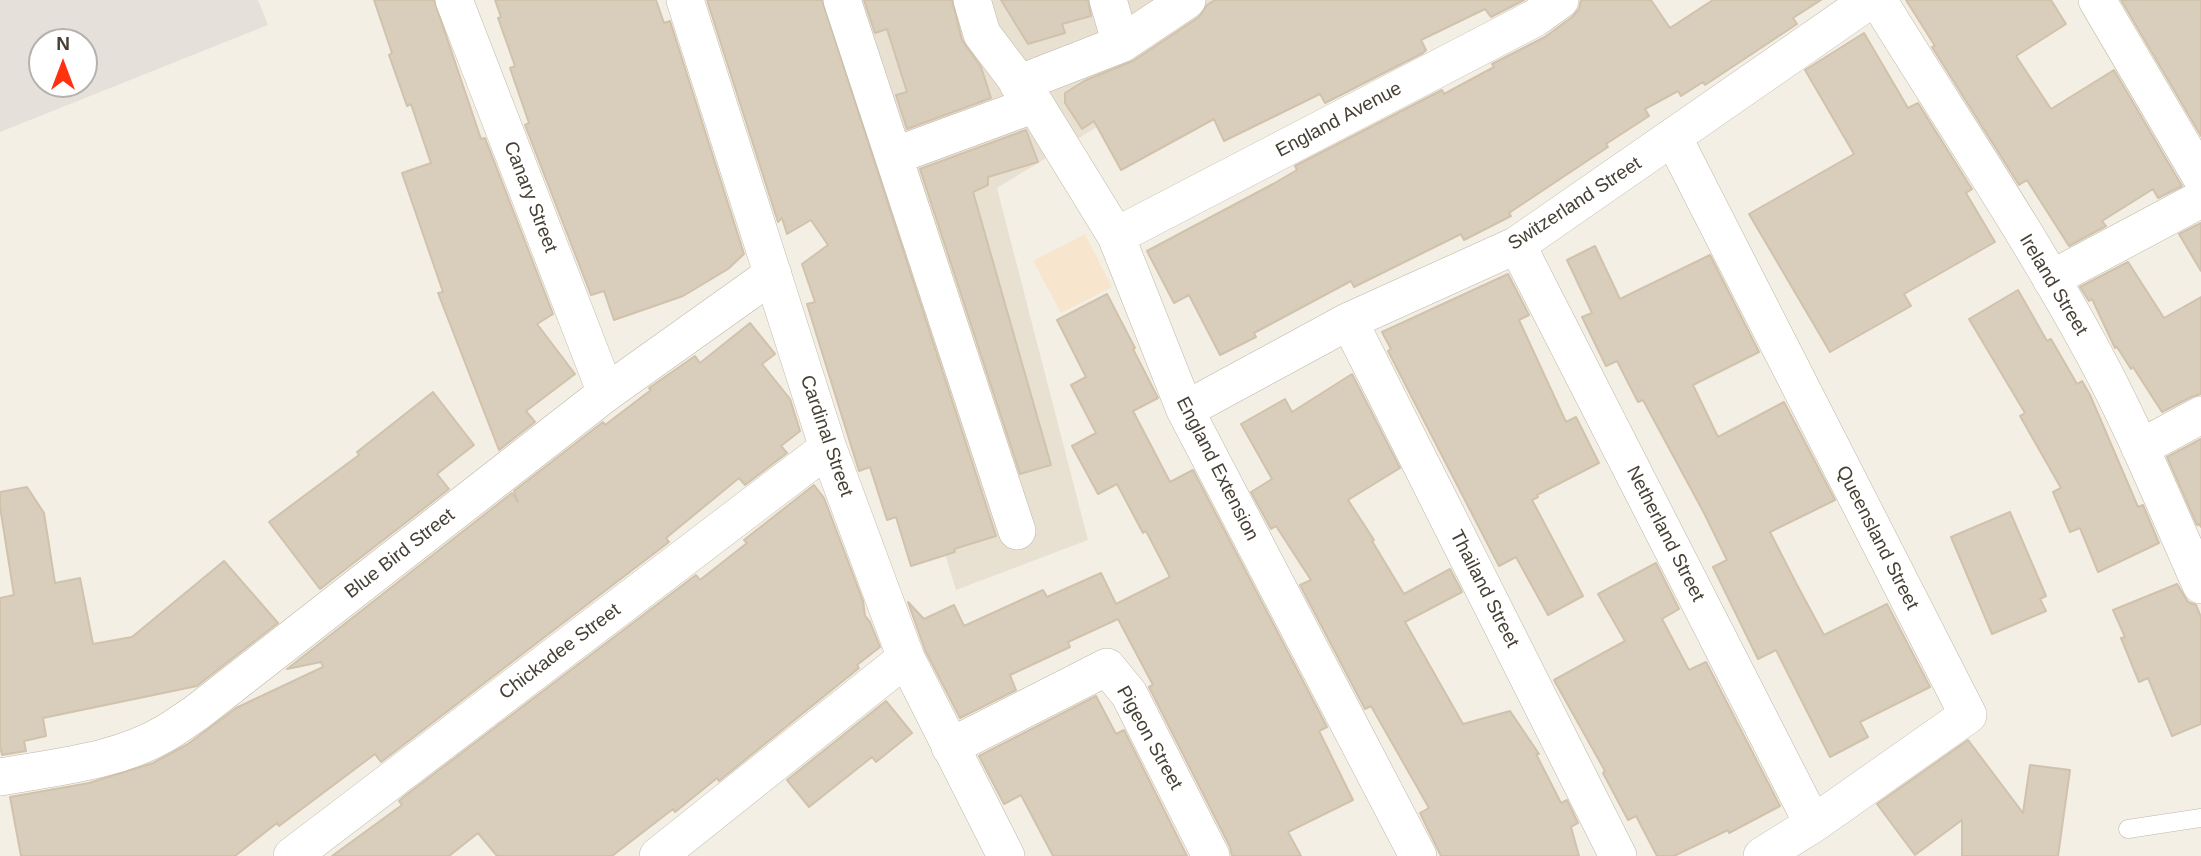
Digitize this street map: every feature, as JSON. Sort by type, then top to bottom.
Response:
[{"type":"street","name":"Canary Street","points":[[454,0],[606,393]]},
{"type":"street","name":"Cardinal Street","points":[[685,0],[828,448],[906,658],[1006,856]]},
{"type":"street","points":[[842,0],[1017,531]]},
{"type":"street","name":"England Extension","points":[[972,0],[982,34],[1026,94],[1116,236],[1185,410],[1418,856]]},
{"type":"street","points":[[1108,0],[1121,44]]},
{"type":"street","points":[[894,156],[1026,94],[1121,44],[1187,0]]},
{"type":"street","name":"England Avenue","points":[[1116,236],[1535,18],[1560,0]]},
{"type":"street","name":"Switzerland Street","points":[[1185,410],[1349,321],[1517,245],[1674,139],[1870,0]]},
{"type":"street","name":"Ireland Street","points":[[1878,0],[2095,355],[2201,585]]},
{"type":"street","points":[[2097,0],[2201,177]]},
{"type":"street","name":"Queensland Street","points":[[1674,139],[1968,715],[1813,824],[1762,856]]},
{"type":"street","points":[[2051,279],[2201,199]]},
{"type":"street","name":"Netherland Street","points":[[1517,245],[1813,824]]},
{"type":"street","name":"Blue Bird Street","points":[[0,777],[125,752],[163,735],[196,713],[606,393],[773,274]]},
{"type":"street","name":"Thailand Street","points":[[1349,321],[1618,856]]},
{"type":"street","points":[[2140,448],[2201,415]]},
{"type":"street","name":"Chickadee Street","points":[[292,856],[828,448]]},
{"type":"street","points":[[658,856],[906,658]]},
{"type":"street","name":"Pigeon Street","points":[[950,747],[1107,667],[1129,694],[1211,856]]},
{"type":"lane","points":[[2128,829],[2201,818]]},
{"type":"shaded area","points":[[0,0],[258,0],[268,25],[98,93],[98,28],[28,28],[28,98],[85,98],[0,132]]},
{"type":"shaded area","points":[[774,0],[1305,0],[997,188],[1088,540],[956,590]]},
{"type":"shaded area","points":[[1085,234],[1112,287],[1061,313],[1033,261]]},
{"type":"building","points":[[374,0],[434,0],[481,139],[485,138],[553,314],[537,324],[575,374],[526,411],[535,422],[499,450],[438,293],[443,292],[402,173],[431,163],[411,104],[407,106],[389,55],[392,53]]},
{"type":"building","points":[[495,0],[656,0],[664,23],[670,21],[744,254],[728,269],[683,296],[614,320],[604,291],[591,295],[525,125],[529,123],[510,68],[515,66],[498,18],[501,17]]},
{"type":"building","points":[[707,0],[822,0],[996,536],[911,566],[896,517],[887,520],[870,467],[859,471],[807,304],[815,302],[802,264],[828,245],[811,220],[787,234],[782,218],[778,222]]},
{"type":"building","points":[[864,0],[952,0],[962,40],[981,67],[991,98],[907,129],[896,95],[907,92],[887,29],[875,33]]},
{"type":"building","points":[[1001,0],[1088,0],[1091,16],[1062,24],[1065,33],[1028,44]]},
{"type":"building","points":[[1215,0],[1524,0],[1491,17],[1485,9],[1421,40],[1426,50],[1423,53],[1325,103],[1320,94],[1224,141],[1214,119],[1121,170],[1094,121],[1082,129],[1065,103],[1065,93],[1086,80],[1133,61],[1199,17],[1207,5]]},
{"type":"building","points":[[1581,0],[1651,0],[1670,28],[1713,0],[1821,0],[1793,18],[1797,24],[1705,85],[1703,82],[1681,96],[1678,91],[1645,109],[1649,116],[1606,144],[1608,147],[1509,213],[1511,216],[1464,240],[1461,234],[1354,287],[1351,281],[1254,333],[1256,337],[1220,355],[1189,295],[1174,303],[1147,251],[1273,184],[1297,170],[1295,166],[1442,90],[1444,94],[1494,67],[1492,64],[1545,37],[1572,17],[1579,9]]},
{"type":"building","points":[[1906,0],[2051,0],[2066,24],[2016,56],[2051,109],[2114,70],[2182,186],[2158,198],[2153,189],[2102,221],[2106,226],[2069,246],[2027,180],[2019,185],[1932,47],[1935,46]]},
{"type":"building","points":[[2121,0],[2201,0],[2201,136]]},
{"type":"building","points":[[1864,33],[1908,108],[1918,103],[1972,189],[1966,193],[1995,242],[1904,294],[1911,306],[1830,352],[1749,214],[1854,154],[1805,70]]},
{"type":"building","points":[[1026,130],[1038,162],[988,177],[988,185],[973,192],[1051,465],[1020,474],[920,169]]},
{"type":"building","points":[[2201,223],[2201,271],[2179,234]]},
{"type":"building","points":[[1595,246],[1620,299],[1710,255],[1759,352],[1693,385],[1718,437],[1784,402],[1835,500],[1770,532],[1796,583],[1824,635],[1887,604],[1930,687],[1860,722],[1868,737],[1830,757],[1776,650],[1758,659],[1713,567],[1727,560],[1704,513],[1643,400],[1638,402],[1617,361],[1606,366],[1582,317],[1592,313],[1567,260]]},
{"type":"building","points":[[2128,262],[2164,318],[2201,297],[2201,394],[2162,412],[2133,367],[2131,369],[2117,347],[2115,348],[2092,299],[2089,301],[2080,287]]},
{"type":"building","points":[[1508,274],[1529,315],[1519,320],[1566,422],[1576,417],[1599,463],[1532,500],[1583,596],[1548,615],[1516,557],[1499,566],[1388,351],[1391,349],[1382,332]]},
{"type":"building","points":[[2018,290],[2047,341],[2051,339],[2077,384],[2082,381],[2090,395],[2138,507],[2143,505],[2159,543],[2098,572],[2080,528],[2070,532],[2053,492],[2061,488],[2020,416],[2025,413],[1969,319]]},
{"type":"building","points":[[1107,294],[1158,398],[1133,411],[1170,482],[1193,470],[1327,727],[1319,731],[1353,800],[1288,832],[1301,856],[1232,856],[1230,847],[1149,687],[1153,685],[1118,619],[1068,642],[1070,647],[1010,675],[1016,690],[960,718],[925,650],[908,602],[924,619],[954,605],[964,626],[1043,590],[1047,597],[1101,573],[1116,604],[1170,577],[1117,484],[1098,494],[1072,446],[1096,433],[1071,385],[1086,377],[1057,320]]},
{"type":"building","points":[[750,323],[775,354],[762,364],[790,399],[800,431],[781,446],[787,453],[745,485],[739,478],[666,538],[669,542],[381,762],[375,754],[235,856],[21,856],[10,797],[89,783],[153,763],[188,744],[236,708],[323,667],[321,662],[287,669],[512,493],[518,502],[514,491],[603,422],[605,425],[651,390],[649,388],[695,356],[700,363]]},
{"type":"building","points":[[1352,374],[1400,468],[1348,500],[1404,594],[1450,569],[1462,592],[1405,622],[1463,724],[1510,711],[1539,754],[1536,754],[1561,803],[1567,800],[1578,823],[1571,827],[1579,856],[1441,856],[1420,813],[1429,808],[1371,706],[1365,709],[1300,585],[1311,580],[1276,526],[1271,529],[1251,492],[1272,479],[1241,424],[1285,399],[1292,412]]},
{"type":"building","points":[[433,392],[474,445],[437,474],[449,489],[320,589],[269,522],[359,455],[357,452]]},
{"type":"building","points":[[2201,439],[2201,527],[2197,525],[2167,457]]},
{"type":"building","points":[[814,485],[824,498],[863,601],[865,616],[880,647],[857,665],[859,668],[719,781],[717,778],[675,812],[673,809],[612,856],[497,856],[478,833],[449,856],[332,856],[402,805],[399,801],[406,795],[696,575],[700,580],[747,543],[744,540]]},
{"type":"building","points":[[27,487],[44,513],[55,583],[80,578],[93,644],[132,637],[224,561],[278,623],[197,686],[43,718],[46,736],[24,741],[26,751],[2,755],[0,598],[14,595],[0,492]]},
{"type":"building","points":[[2010,512],[2046,596],[2040,599],[2046,611],[1992,634],[1951,537]]},
{"type":"building","points":[[1656,563],[1679,609],[1662,619],[1689,670],[1706,662],[1780,806],[1729,833],[1728,830],[1674,856],[1657,856],[1636,816],[1628,820],[1603,773],[1605,771],[1554,680],[1625,641],[1598,594]]},
{"type":"building","points":[[2177,584],[2188,602],[2196,605],[2201,617],[2201,724],[2172,736],[2148,678],[2139,682],[2121,638],[2125,637],[2113,610]]},
{"type":"building","points":[[1096,696],[1116,734],[1124,730],[1187,856],[1053,856],[1021,795],[1004,804],[979,756]]},
{"type":"building","points":[[886,701],[912,733],[876,762],[872,757],[809,807],[787,780]]},
{"type":"building","points":[[1968,740],[2023,813],[2030,765],[2070,770],[2058,856],[1962,856],[1962,820],[1915,855],[1877,804]]}]
